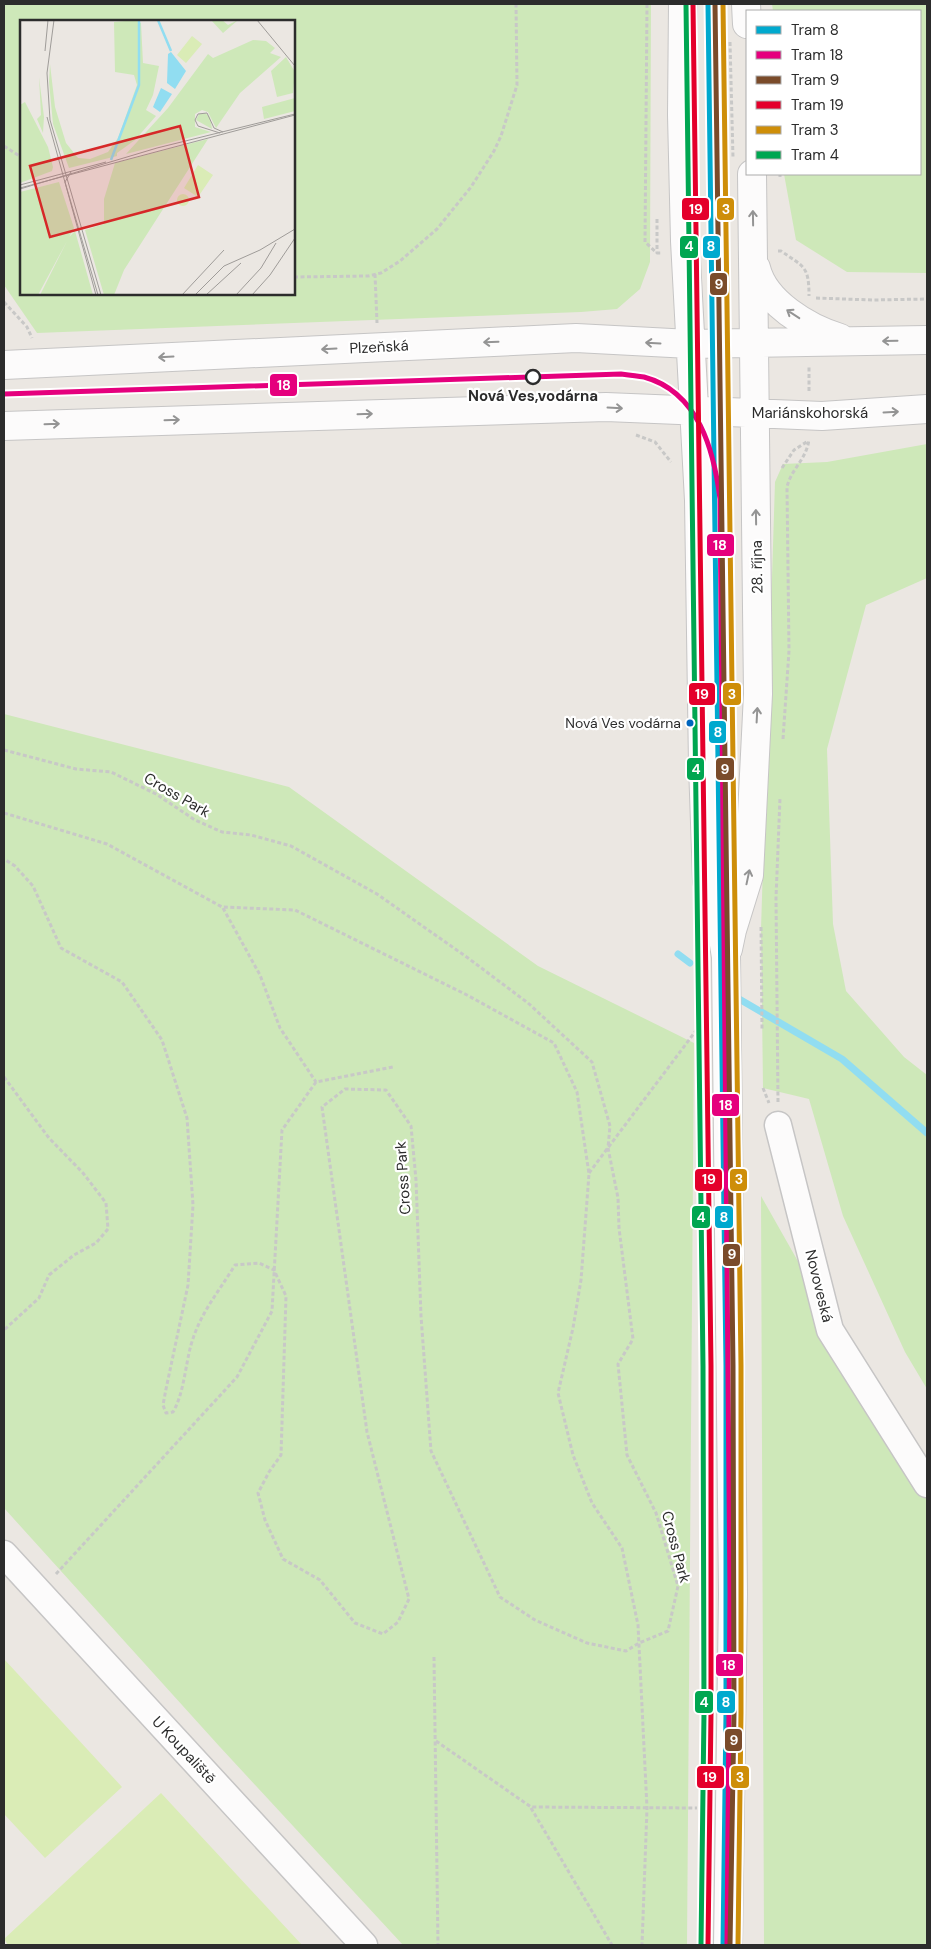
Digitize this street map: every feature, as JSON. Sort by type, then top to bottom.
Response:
[{"type":"main road","name":"28. října","points":[[683,4],[682,115],[685,253],[699,500],[703,765],[707,881],[721,926],[726,958]]},
{"type":"main road","points":[[739,28],[746,4]]},
{"type":"main road","name":"28. října","points":[[728,1945],[733,1584],[715,1018],[732,930],[749,875],[758,694],[754,257],[743,170]]},
{"type":"main road","points":[[754,257],[758,276],[763,287],[777,303],[812,327],[852,342]]},
{"type":"main road","name":"Plzeňská","points":[[4,365],[576,338],[690,344],[755,344]]},
{"type":"main road","points":[[755,344],[927,340]]},
{"type":"main road","points":[[4,426],[606,407],[693,411]]},
{"type":"main road","name":"Mariánskohorská","points":[[693,411],[822,416],[927,410]]},
{"type":"street","name":"Novoveská","points":[[778,1125],[830,1330],[927,1484]]},
{"type":"street","name":"U Koupaliště","points":[[4,1554],[364,1945]]},
{"type":"path","points":[[295,277],[368,276],[375,274],[400,261],[437,229],[471,187],[494,151],[509,112],[517,85],[516,4]]},
{"type":"path","points":[[647,4],[645,242],[657,253],[754,257],[781,251],[806,269],[809,277],[809,295]]},
{"type":"path","points":[[739,28],[743,170]]},
{"type":"path","points":[[4,146],[20,156]]},
{"type":"path","points":[[375,274],[378,346]]},
{"type":"path","points":[[820,299],[927,299]]},
{"type":"path","points":[[4,302],[27,327],[34,344]]},
{"type":"path","points":[[629,434],[655,442],[672,463]]},
{"type":"path","name":"Cross Park","points":[[4,750],[76,769],[111,772],[156,794],[195,820],[222,832],[251,835],[291,846],[378,894],[528,1003],[592,1062],[610,1126],[608,1148],[618,1198],[619,1228],[633,1339],[618,1364],[628,1455],[656,1513],[678,1586],[668,1631],[639,1643],[626,1651],[587,1643],[535,1620],[500,1596],[431,1451],[421,1316],[416,1180],[411,1126],[386,1090],[345,1090],[322,1107],[367,1432],[409,1599],[398,1622],[383,1634],[355,1623],[320,1580],[283,1559],[266,1520],[258,1493],[269,1472],[281,1456],[283,1432],[286,1296],[274,1270]]},
{"type":"path","points":[[4,814],[107,844],[222,907],[295,910],[467,995],[554,1043],[577,1092],[589,1174],[581,1280],[573,1328],[558,1393],[573,1455],[592,1503],[622,1548],[638,1625],[647,1808],[642,1945]]},
{"type":"path","points":[[4,859],[15,866],[33,886],[61,948],[122,982],[162,1040],[187,1118],[193,1205],[188,1285],[163,1405],[166,1413],[173,1412],[178,1403],[191,1345],[202,1315],[235,1265],[259,1263],[274,1270]]},
{"type":"path","points":[[222,907],[260,975],[280,1028],[316,1082]]},
{"type":"path","points":[[762,995],[762,1030]]},
{"type":"path","points":[[777,1004],[778,1125]]},
{"type":"path","points":[[589,1174],[608,1148],[715,1018]]},
{"type":"path","points":[[52,1579],[236,1377],[272,1311],[282,1130],[316,1082],[393,1067]]},
{"type":"path","points":[[4,1076],[49,1138],[83,1173],[106,1203],[108,1228],[96,1243],[74,1255],[49,1275],[39,1298],[4,1330]]},
{"type":"path","points":[[434,1656],[438,1945]]},
{"type":"path","points":[[435,1741],[531,1807],[612,1945]]},
{"type":"path","points":[[531,1807],[698,1808]]},
{"type":"green space","points":[[4,4],[651,4],[650,262],[640,289],[617,309],[581,312],[37,333],[4,285]]},
{"type":"green space","points":[[772,4],[927,4],[927,273],[847,272],[796,240],[784,175],[921,175],[921,10],[773,10]]},
{"type":"green space","points":[[927,444],[927,578],[866,605],[827,749],[833,924],[846,991],[904,1057],[927,1075],[927,1389],[905,1352],[843,1216],[809,1099],[763,1088],[761,929],[775,482],[783,464],[827,462]]},
{"type":"green space","points":[[4,714],[289,787],[538,966],[694,1043],[687,1945],[403,1945],[220,1747],[4,1508]]},
{"type":"green space","points":[[761,1196],[927,1489],[927,1945],[764,1945]]},
{"type":"green space","points":[[4,1659],[122,1787],[45,1858],[4,1814]]},
{"type":"green space","points":[[161,1793],[302,1945],[8,1945],[4,1939]]},
{"type":"waterway","points":[[678,954],[690,963]]},
{"type":"waterway","points":[[734,996],[842,1059],[927,1133]]},
{"type":"tram line","name":"4","points":[[686,4],[703,1366],[704,1713],[701,1945]]},
{"type":"tram line","name":"19","points":[[693,4],[711,1366],[711,1713],[708,1945]]},
{"type":"tram line","name":"8","points":[[708,4],[726,1366],[726,1713],[723,1945]]},
{"type":"tram line","name":"9","points":[[715,4],[733,1366],[734,1713],[730,1945]]},
{"type":"tram line","name":"3","points":[[723,4],[741,1366],[741,1713],[738,1945]]},
{"type":"tram line","name":"18","points":[[4,394],[621,374],[644,377],[663,385],[678,396],[691,410],[708,443],[720,499],[730,1594],[727,1945]]},
{"type":"place","name":"Nová Ves,vodárna","points":[[533,377]]},
{"type":"place","name":"Nová Ves vodárna","points":[[690,723]]}]
